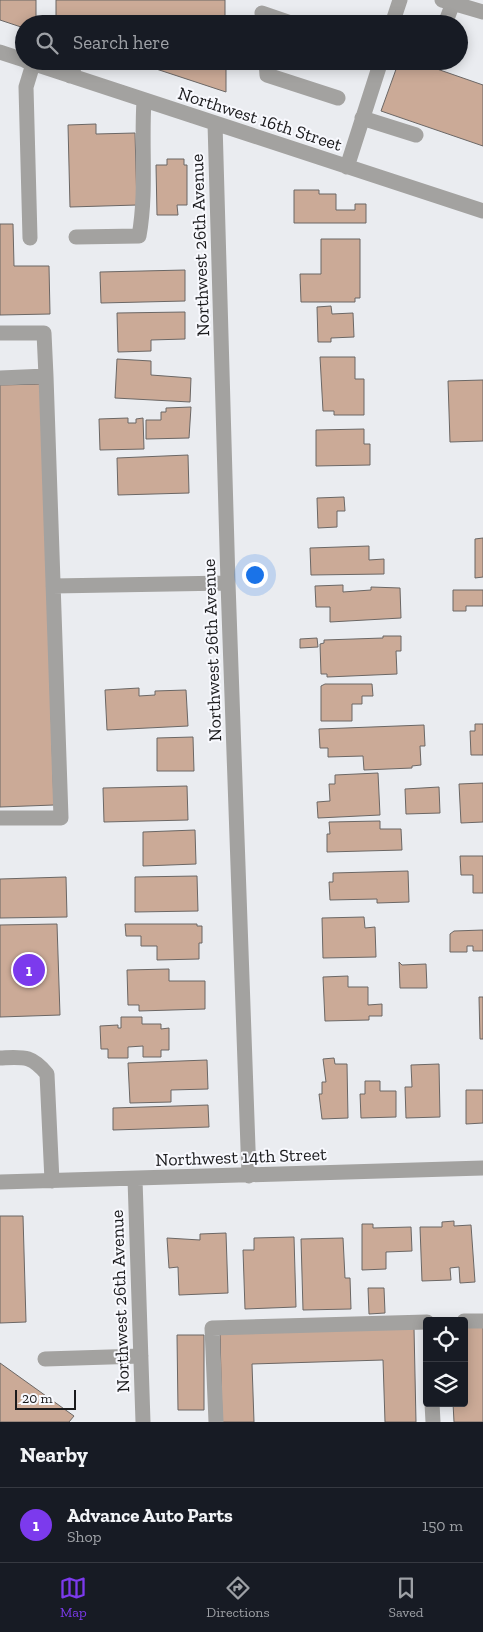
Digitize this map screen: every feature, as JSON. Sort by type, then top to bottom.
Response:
[{"type":"street","points":[[395,15],[400,0]]},
{"type":"street","points":[[447,15],[450,1],[483,12]]},
{"type":"street","name":"Northwest 16th Street","points":[[0,52],[15,58]]},
{"type":"street","points":[[27,70],[30,238]]},
{"type":"street","name":"Northwest 16th Street","points":[[52,70],[483,211]]},
{"type":"street","points":[[70,76],[73,70]]},
{"type":"street","points":[[267,70],[267,75],[338,98]]},
{"type":"street","points":[[347,167],[377,70]]},
{"type":"street","points":[[76,237],[138,236],[144,207],[142,133],[144,101]]},
{"type":"street","points":[[362,118],[416,135]]},
{"type":"street","name":"Northwest 26th Avenue","points":[[215,123],[228,583],[249,1176]]},
{"type":"street","points":[[0,333],[44,333],[61,818],[0,818]]},
{"type":"street","points":[[0,378],[46,376]]},
{"type":"street","points":[[53,586],[228,583]]},
{"type":"street","points":[[0,1058],[21,1057],[36,1061],[47,1074],[50,1089],[52,1181]]},
{"type":"street","name":"Northwest 14th Street","points":[[0,1182],[483,1168]]},
{"type":"street","name":"Northwest 26th Avenue","points":[[136,1179],[143,1422]]},
{"type":"street","points":[[468,1321],[483,1321]]},
{"type":"street","points":[[216,1422],[212,1328],[423,1322]]},
{"type":"street","points":[[45,1358],[141,1356]]},
{"type":"street","points":[[432,1407],[433,1422]]},
{"type":"building","points":[[0,0],[36,0],[36,15],[15,15],[15,25],[0,20]]},
{"type":"building","points":[[56,0],[225,0],[225,15],[56,15]]},
{"type":"building","points":[[159,70],[226,70],[226,92]]},
{"type":"building","points":[[396,70],[440,70],[483,85],[483,146],[381,111]]},
{"type":"building","points":[[96,124],[96,134],[135,133],[137,205],[70,207],[68,125]]},
{"type":"building","points":[[167,159],[184,159],[184,165],[187,165],[187,205],[177,205],[178,215],[157,215],[156,165],[167,165]]},
{"type":"building","points":[[294,190],[319,190],[319,194],[336,194],[336,210],[355,210],[355,204],[366,204],[366,223],[294,223]]},
{"type":"building","points":[[0,224],[13,224],[14,266],[49,266],[50,314],[0,315]]},
{"type":"building","points":[[321,239],[360,239],[360,298],[355,298],[355,302],[301,302],[300,274],[321,274]]},
{"type":"building","points":[[185,270],[185,301],[101,303],[100,272]]},
{"type":"building","points":[[331,306],[332,314],[353,313],[354,337],[331,338],[331,342],[318,342],[317,307]]},
{"type":"building","points":[[185,312],[185,339],[151,340],[151,351],[118,352],[117,313]]},
{"type":"building","points":[[320,357],[355,357],[355,379],[364,379],[364,415],[334,415],[334,411],[323,411]]},
{"type":"building","points":[[117,359],[151,361],[151,375],[191,378],[190,402],[115,398]]},
{"type":"building","points":[[483,380],[483,441],[450,442],[448,381]]},
{"type":"building","points":[[41,384],[54,805],[0,807],[0,385]]},
{"type":"building","points":[[191,407],[189,438],[146,439],[146,420],[161,420],[161,412],[166,412],[166,408]]},
{"type":"building","points":[[128,418],[128,423],[136,423],[136,419],[143,418],[144,449],[100,450],[99,419]]},
{"type":"building","points":[[364,429],[364,444],[370,444],[370,465],[316,466],[316,430]]},
{"type":"building","points":[[188,455],[189,493],[118,495],[117,458]]},
{"type":"building","points":[[344,497],[345,511],[337,511],[337,527],[318,528],[317,498]]},
{"type":"building","points":[[483,538],[483,577],[475,578],[475,539]]},
{"type":"building","points":[[369,546],[369,560],[384,559],[384,574],[311,575],[310,548]]},
{"type":"building","points":[[343,585],[343,592],[371,590],[371,587],[400,588],[401,618],[330,622],[330,607],[316,607],[315,586]]},
{"type":"building","points":[[453,590],[483,590],[483,606],[466,606],[466,611],[453,611]]},
{"type":"building","points":[[383,636],[401,636],[401,651],[396,651],[397,674],[327,677],[327,674],[321,674],[320,644],[324,643],[324,640],[383,638]]},
{"type":"building","points":[[317,638],[318,647],[300,648],[300,639]]},
{"type":"building","points":[[325,684],[372,684],[373,696],[362,696],[362,704],[352,704],[352,721],[321,721],[321,686]]},
{"type":"building","points":[[139,688],[139,696],[155,695],[155,691],[186,690],[188,726],[107,730],[105,690]]},
{"type":"building","points":[[475,724],[483,724],[483,755],[471,755],[470,731],[475,731]]},
{"type":"building","points":[[424,725],[425,746],[420,746],[421,765],[412,766],[412,768],[364,770],[363,756],[328,757],[328,748],[320,748],[319,729]]},
{"type":"building","points":[[193,737],[194,771],[157,771],[157,738]]},
{"type":"building","points":[[378,773],[380,815],[318,818],[317,802],[330,801],[329,784],[335,784],[335,775]]},
{"type":"building","points":[[483,783],[483,822],[461,823],[459,784]]},
{"type":"building","points":[[187,786],[188,820],[104,822],[103,788]]},
{"type":"building","points":[[439,787],[440,813],[406,814],[405,789]]},
{"type":"building","points":[[380,821],[380,829],[401,829],[402,850],[327,852],[327,834],[330,834],[329,822]]},
{"type":"building","points":[[195,830],[196,864],[143,866],[143,832]]},
{"type":"building","points":[[460,856],[483,856],[483,893],[473,893],[473,875],[461,875]]},
{"type":"building","points":[[408,871],[409,902],[377,903],[377,899],[330,900],[329,882],[333,882],[333,873]]},
{"type":"building","points":[[197,876],[198,911],[135,912],[135,877]]},
{"type":"building","points":[[66,877],[67,917],[0,918],[0,879]]},
{"type":"building","points":[[364,917],[365,928],[375,927],[376,957],[323,958],[322,918]]},
{"type":"building","points":[[57,924],[60,1015],[0,1017],[0,925]]},
{"type":"building","points":[[125,924],[197,924],[197,926],[202,926],[202,943],[199,943],[199,959],[157,960],[157,946],[141,946],[141,936],[126,936]]},
{"type":"building","points":[[483,930],[483,951],[473,951],[473,946],[467,946],[467,952],[450,952],[450,934],[454,931]]},
{"type":"building","points":[[399,962],[402,965],[426,964],[427,988],[400,988]]},
{"type":"building","points":[[169,969],[169,981],[205,981],[205,1009],[139,1011],[139,1005],[128,1005],[127,970]]},
{"type":"building","points":[[348,976],[348,987],[368,987],[368,1005],[382,1004],[382,1016],[369,1016],[369,1020],[325,1021],[323,977]]},
{"type":"building","points":[[479,997],[483,997],[483,1039],[480,1039]]},
{"type":"building","points":[[121,1017],[142,1017],[142,1024],[161,1024],[161,1029],[169,1028],[169,1050],[161,1050],[161,1057],[143,1057],[143,1046],[128,1047],[128,1058],[108,1058],[108,1049],[101,1049],[100,1026],[118,1025],[118,1028],[121,1028]]},
{"type":"building","points":[[334,1058],[335,1064],[347,1064],[348,1118],[322,1119],[319,1094],[322,1094],[322,1082],[326,1082],[323,1059]]},
{"type":"building","points":[[207,1060],[208,1089],[171,1090],[171,1102],[130,1103],[128,1063]]},
{"type":"building","points":[[439,1064],[440,1117],[406,1118],[405,1087],[412,1087],[411,1065]]},
{"type":"building","points":[[365,1081],[380,1081],[380,1091],[396,1091],[396,1117],[361,1118],[360,1094],[365,1094]]},
{"type":"building","points":[[466,1090],[483,1090],[483,1123],[466,1124]]},
{"type":"building","points":[[208,1105],[209,1127],[113,1130],[113,1108]]},
{"type":"building","points":[[0,1216],[23,1216],[26,1322],[0,1323]]},
{"type":"building","points":[[454,1221],[454,1226],[471,1225],[475,1282],[460,1283],[459,1267],[450,1268],[451,1280],[422,1281],[420,1227],[442,1227],[442,1222]]},
{"type":"building","points":[[362,1224],[373,1224],[373,1228],[411,1227],[412,1251],[386,1252],[386,1269],[362,1270]]},
{"type":"building","points":[[226,1233],[228,1293],[179,1295],[178,1267],[169,1268],[167,1238],[200,1240],[200,1234]]},
{"type":"building","points":[[294,1237],[296,1307],[245,1309],[243,1250],[254,1250],[254,1238]]},
{"type":"building","points":[[343,1238],[345,1278],[350,1278],[351,1309],[303,1310],[301,1239]]},
{"type":"building","points":[[368,1288],[384,1288],[385,1313],[369,1314]]},
{"type":"building","points":[[483,1325],[483,1422],[454,1422],[453,1407],[468,1407],[468,1326]]},
{"type":"building","points":[[414,1328],[416,1422],[385,1422],[383,1360],[252,1364],[254,1422],[222,1422],[220,1333]]},
{"type":"building","points":[[177,1335],[204,1335],[204,1410],[178,1410]]},
{"type":"building","points":[[0,1363],[74,1416],[69,1422],[0,1422]]},
{"type":"place","name":"Advance Auto Parts","points":[[29,970]]}]
